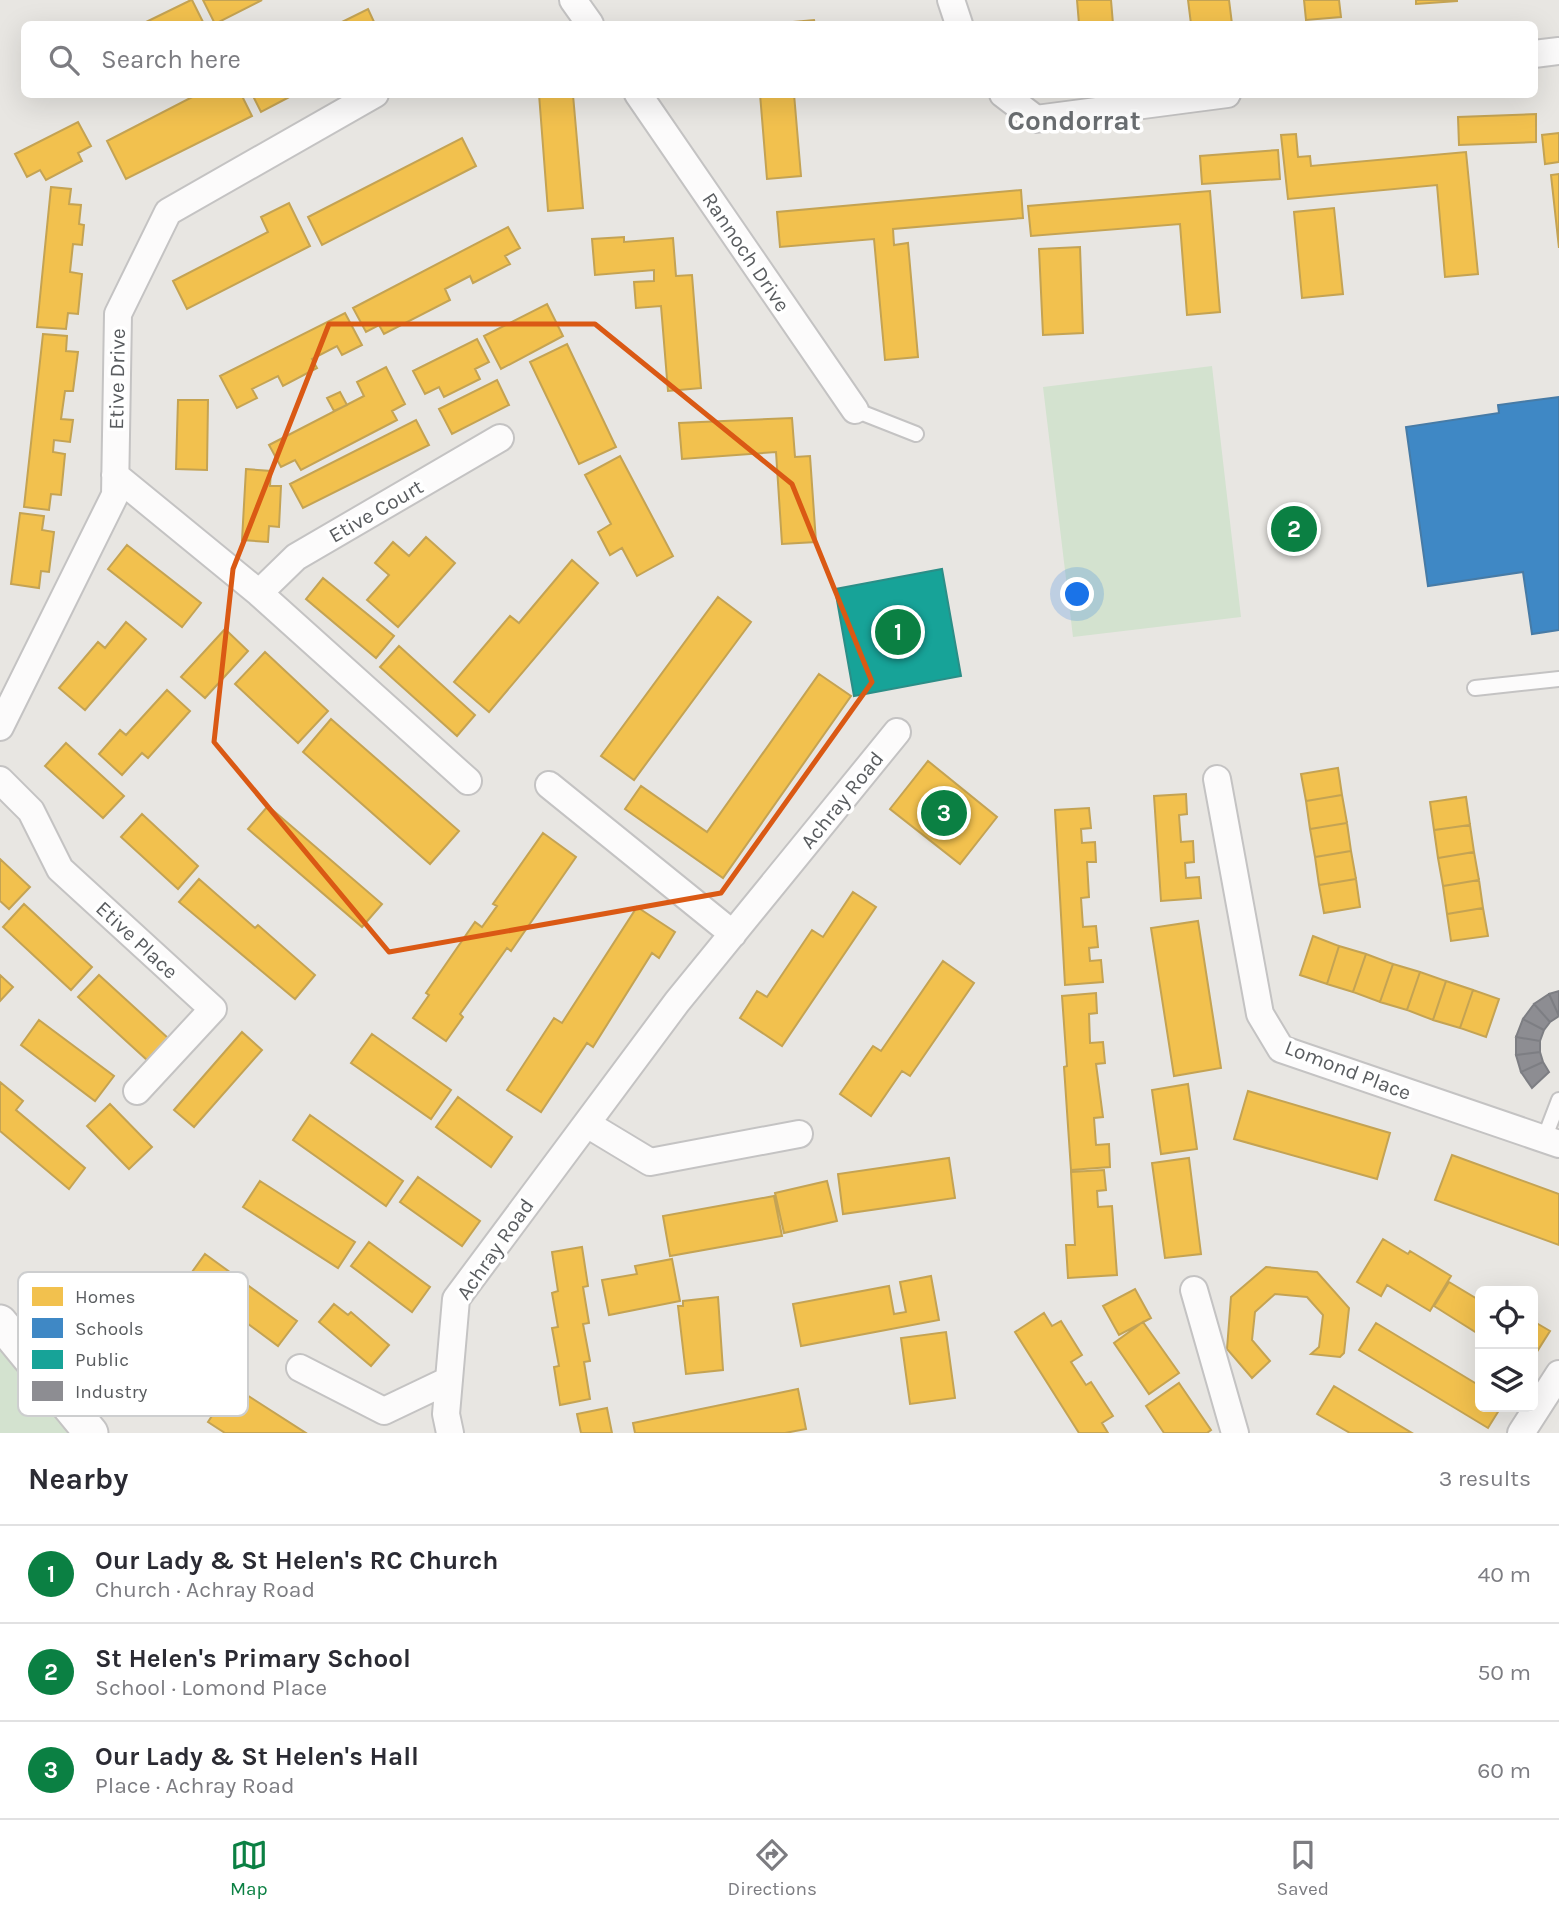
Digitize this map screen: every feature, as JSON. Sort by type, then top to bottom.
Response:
[{"type":"street","points":[[573,0],[588,21]]},
{"type":"street","points":[[951,0],[957,21]]},
{"type":"street","points":[[1538,54],[1559,51]]},
{"type":"street","name":"Etive Drive","points":[[0,727],[115,495],[118,314],[168,212],[368,98]]},
{"type":"street","name":"Rannoch Drive","points":[[641,98],[855,410]]},
{"type":"street","points":[[1008,98],[1036,120],[1198,98]]},
{"type":"street","name":"Etive Court","points":[[259,593],[296,557],[500,438]]},
{"type":"street","points":[[115,475],[259,593],[468,781]]},
{"type":"street","name":"Achray Road","points":[[450,1433],[446,1414],[456,1299],[677,1002],[897,732]]},
{"type":"street","name":"Lomond Place","points":[[1217,779],[1260,1014],[1281,1049],[1552,1141]]},
{"type":"street","name":"Etive Place","points":[[0,780],[31,811],[60,869],[213,1009],[137,1091]]},
{"type":"street","points":[[549,785],[733,934]]},
{"type":"street","points":[[587,1124],[650,1162],[799,1134]]},
{"type":"street","points":[[1194,1290],[1235,1433]]},
{"type":"street","points":[[0,1322],[18,1344]]},
{"type":"street","points":[[300,1368],[384,1411],[449,1380]]},
{"type":"street","points":[[1521,1433],[1559,1374]]},
{"type":"street","points":[[77,1416],[91,1433]]},
{"type":"lane","points":[[855,410],[916,434]]},
{"type":"lane","points":[[1475,688],[1559,679]]},
{"type":"lane","points":[[1552,1141],[1559,1100]]},
{"type":"highlighted area","points":[[329,324],[595,324],[792,484],[872,682],[721,893],[389,952],[214,742],[233,569]]},
{"type":"green space","points":[[1212,366],[1241,617],[1073,637],[1043,387]]},
{"type":"green space","points":[[0,1346],[18,1368],[18,1416],[58,1416],[72,1433],[0,1433]]},
{"type":"building: Homes","points":[[191,0],[202,21],[148,21]]},
{"type":"building: Homes","points":[[203,0],[262,0],[221,21],[214,21]]},
{"type":"building: Homes","points":[[1077,0],[1111,0],[1113,21],[1079,21]]},
{"type":"building: Homes","points":[[1188,0],[1229,0],[1232,21],[1191,21]]},
{"type":"building: Homes","points":[[1304,0],[1339,0],[1341,17],[1306,20]]},
{"type":"building: Homes","points":[[1416,0],[1457,0],[1457,1],[1416,4]]},
{"type":"building: Homes","points":[[368,9],[374,21],[344,21]]},
{"type":"building: Homes","points":[[190,98],[243,98],[252,116],[126,179],[107,141]]},
{"type":"building: Homes","points":[[254,98],[287,98],[261,112]]},
{"type":"building: Homes","points":[[539,98],[573,98],[583,208],[548,211]]},
{"type":"building: Homes","points":[[760,98],[794,98],[801,176],[767,179]]},
{"type":"building: Homes","points":[[1536,114],[1536,142],[1459,145],[1458,117]]},
{"type":"building: Homes","points":[[78,122],[91,146],[78,153],[82,161],[46,180],[40,170],[27,177],[15,154]]},
{"type":"building: Homes","points":[[1559,133],[1559,162],[1545,164],[1542,135]]},
{"type":"building: Homes","points":[[1296,134],[1298,157],[1310,156],[1311,166],[1466,152],[1478,274],[1445,277],[1437,185],[1288,199],[1281,135]]},
{"type":"building: Homes","points":[[462,138],[476,166],[322,245],[308,217]]},
{"type":"building: Homes","points":[[1278,150],[1280,179],[1202,184],[1200,156]]},
{"type":"building: Homes","points":[[1559,174],[1559,248],[1551,175]]},
{"type":"building: Homes","points":[[51,187],[71,189],[69,204],[81,205],[79,224],[84,225],[82,245],[73,244],[70,272],[82,274],[78,314],[68,313],[66,329],[37,327]]},
{"type":"building: Homes","points":[[1021,190],[1023,218],[893,229],[894,245],[908,243],[918,357],[885,360],[874,239],[780,247],[777,212]]},
{"type":"building: Homes","points":[[1210,191],[1220,312],[1187,315],[1180,224],[1031,236],[1028,206]]},
{"type":"building: Homes","points":[[289,203],[310,246],[187,309],[173,281],[268,232],[261,217]]},
{"type":"building: Homes","points":[[1334,208],[1343,294],[1302,298],[1294,212]]},
{"type":"building: Homes","points":[[508,227],[520,248],[505,256],[510,264],[473,283],[470,276],[445,289],[450,300],[384,334],[379,325],[366,332],[353,308]]},
{"type":"building: Homes","points":[[624,237],[624,242],[673,238],[676,276],[692,275],[701,388],[668,391],[661,306],[636,308],[634,282],[654,281],[654,270],[595,275],[592,239]]},
{"type":"building: Homes","points":[[1080,247],[1083,333],[1043,335],[1039,249]]},
{"type":"building: Homes","points":[[547,304],[563,336],[501,369],[484,336]]},
{"type":"building: Homes","points":[[345,313],[362,345],[342,355],[337,346],[312,359],[317,368],[283,386],[278,376],[252,389],[257,398],[237,408],[220,376]]},
{"type":"building: Homes","points":[[43,334],[67,336],[66,351],[78,352],[73,391],[65,391],[61,419],[73,420],[70,442],[54,440],[53,452],[65,454],[61,495],[51,494],[49,510],[24,507]]},
{"type":"building: Homes","points":[[477,339],[489,362],[475,369],[480,379],[444,397],[439,387],[425,394],[413,371]]},
{"type":"building: Homes","points":[[567,344],[616,447],[579,464],[530,362]]},
{"type":"building: Homes","points":[[386,367],[405,404],[392,411],[397,420],[301,470],[295,460],[281,467],[269,445],[364,396],[357,382]]},
{"type":"building: Homes","points":[[497,380],[509,405],[452,434],[439,409]]},
{"type":"building: Homes","points":[[340,392],[347,405],[334,411],[327,398]]},
{"type":"building: Homes","points":[[178,400],[208,400],[207,470],[176,469]]},
{"type":"building: Homes","points":[[792,418],[795,457],[810,456],[816,542],[782,544],[776,452],[682,459],[679,423]]},
{"type":"building: Homes","points":[[416,420],[429,445],[303,508],[290,484]]},
{"type":"building: Homes","points":[[620,456],[673,556],[637,576],[622,548],[610,555],[598,532],[611,524],[585,475]]},
{"type":"building: Homes","points":[[246,469],[271,471],[270,486],[281,486],[279,527],[269,526],[268,542],[242,540]]},
{"type":"building: Homes","points":[[20,513],[44,516],[42,530],[54,532],[49,572],[41,571],[39,588],[11,584]]},
{"type":"building: Homes","points":[[426,537],[455,563],[398,627],[367,600],[389,575],[375,563],[393,542],[409,556]]},
{"type":"building: Homes","points":[[127,545],[201,603],[182,627],[108,569]]},
{"type":"building: Homes","points":[[572,560],[598,583],[489,712],[454,682],[510,616],[519,623]]},
{"type":"building: Homes","points":[[323,578],[394,636],[376,658],[306,599]]},
{"type":"building: Homes","points":[[718,597],[751,622],[634,780],[601,756]]},
{"type":"building: Homes","points":[[126,622],[146,639],[85,710],[59,688],[98,642],[105,648]]},
{"type":"building: Homes","points":[[225,629],[248,651],[205,698],[181,677]]},
{"type":"building: Homes","points":[[399,646],[475,715],[457,736],[380,667]]},
{"type":"building: Homes","points":[[265,652],[328,711],[298,743],[235,684]]},
{"type":"building: Homes","points":[[819,674],[851,696],[723,878],[625,809],[641,786],[707,832]]},
{"type":"building: Homes","points":[[167,690],[190,711],[148,758],[142,753],[122,775],[99,754],[120,730],[126,735]]},
{"type":"building: Homes","points":[[331,719],[459,831],[430,864],[303,752]]},
{"type":"building: Homes","points":[[66,743],[124,796],[103,818],[45,766]]},
{"type":"building: Homes","points":[[928,761],[997,817],[960,864],[890,809]]},
{"type":"building: Homes","points":[[1338,768],[1342,795],[1306,801],[1301,774]]},
{"type":"building: Homes","points":[[1186,794],[1187,814],[1179,815],[1181,842],[1193,841],[1194,862],[1185,863],[1186,878],[1199,877],[1201,898],[1161,901],[1154,796]]},
{"type":"building: Homes","points":[[1342,795],[1347,823],[1310,829],[1306,801]]},
{"type":"building: Homes","points":[[1466,797],[1470,825],[1434,830],[1430,802]]},
{"type":"building: Homes","points":[[268,806],[382,904],[362,927],[248,829]]},
{"type":"building: Homes","points":[[1089,808],[1091,828],[1081,829],[1082,843],[1095,842],[1096,862],[1087,862],[1089,897],[1081,898],[1083,927],[1096,926],[1098,947],[1089,948],[1090,961],[1101,960],[1103,982],[1065,985],[1055,810]]},
{"type":"building: Homes","points":[[142,814],[198,866],[178,889],[121,837]]},
{"type":"building: Homes","points":[[1347,823],[1351,851],[1315,857],[1310,829]]},
{"type":"building: Homes","points":[[1470,825],[1474,852],[1438,858],[1434,830]]},
{"type":"building: Homes","points":[[543,833],[576,857],[511,951],[507,948],[460,1014],[463,1017],[446,1041],[413,1018],[429,995],[426,993],[475,922],[482,927],[497,906],[493,904]]},
{"type":"building: Homes","points":[[1351,851],[1356,879],[1319,885],[1315,857]]},
{"type":"building: Homes","points":[[1474,852],[1479,880],[1443,886],[1438,858]]},
{"type":"building: Homes","points":[[0,859],[30,887],[9,909],[0,901]]},
{"type":"building: Homes","points":[[199,879],[255,928],[258,925],[315,975],[295,999],[179,902]]},
{"type":"building: Homes","points":[[1356,879],[1360,907],[1324,913],[1319,885]]},
{"type":"building: Homes","points":[[1479,880],[1483,908],[1447,914],[1443,886]]},
{"type":"building: Homes","points":[[853,892],[876,907],[782,1046],[740,1018],[757,991],[767,997],[812,930],[823,937]]},
{"type":"building: Homes","points":[[24,904],[92,967],[71,990],[3,927]]},
{"type":"building: Homes","points":[[637,907],[675,932],[659,958],[652,953],[593,1047],[587,1043],[541,1112],[507,1090],[554,1018],[562,1023]]},
{"type":"building: Homes","points":[[1483,908],[1488,936],[1451,941],[1447,914]]},
{"type":"building: Homes","points":[[1198,921],[1221,1068],[1174,1076],[1151,928]]},
{"type":"building: Homes","points":[[1313,936],[1339,946],[1327,984],[1300,975]]},
{"type":"building: Homes","points":[[1339,946],[1366,954],[1353,992],[1327,984]]},
{"type":"building: Homes","points":[[1366,954],[1393,964],[1380,1002],[1353,992]]},
{"type":"building: Homes","points":[[943,961],[974,983],[910,1076],[902,1071],[871,1116],[840,1094],[873,1046],[881,1051]]},
{"type":"building: Homes","points":[[1393,964],[1420,972],[1407,1010],[1380,1002]]},
{"type":"building: Homes","points":[[1420,972],[1446,981],[1433,1020],[1407,1010]]},
{"type":"building: Homes","points":[[0,975],[13,987],[0,1001]]},
{"type":"building: Homes","points":[[99,975],[168,1038],[147,1060],[78,997]]},
{"type":"building: Homes","points":[[1446,981],[1473,990],[1460,1028],[1433,1020]]},
{"type":"building: Homes","points":[[1473,990],[1499,999],[1486,1037],[1460,1028]]},
{"type":"building: Homes","points":[[1096,993],[1097,1013],[1089,1014],[1090,1043],[1103,1042],[1105,1063],[1096,1064],[1103,1117],[1094,1118],[1096,1145],[1109,1144],[1110,1167],[1071,1170],[1062,996]]},
{"type":"building: Homes","points":[[39,1020],[114,1076],[95,1101],[21,1045]]},
{"type":"building: Homes","points":[[242,1032],[262,1050],[194,1127],[174,1110]]},
{"type":"building: Homes","points":[[372,1034],[451,1090],[431,1119],[351,1063]]},
{"type":"building: Homes","points":[[0,1082],[23,1101],[16,1110],[85,1168],[69,1189],[0,1131]]},
{"type":"building: Homes","points":[[1188,1084],[1197,1149],[1161,1154],[1152,1090]]},
{"type":"building: Homes","points":[[1248,1091],[1390,1133],[1377,1179],[1234,1139]]},
{"type":"building: Homes","points":[[458,1097],[512,1137],[491,1167],[436,1127]]},
{"type":"building: Homes","points":[[110,1104],[152,1147],[129,1169],[87,1126]]},
{"type":"building: Homes","points":[[310,1115],[403,1181],[386,1206],[293,1140]]},
{"type":"building: Homes","points":[[1452,1155],[1559,1194],[1559,1245],[1435,1200]]},
{"type":"building: Homes","points":[[949,1158],[955,1198],[843,1214],[838,1174]]},
{"type":"building: Homes","points":[[1189,1158],[1201,1254],[1165,1258],[1152,1163]]},
{"type":"building: Homes","points":[[1104,1170],[1106,1190],[1097,1191],[1098,1207],[1112,1206],[1117,1275],[1068,1278],[1066,1245],[1075,1245],[1071,1172]]},
{"type":"building: Homes","points":[[418,1177],[480,1221],[462,1246],[400,1202]]},
{"type":"building: Homes","points":[[260,1181],[355,1242],[338,1268],[243,1207]]},
{"type":"building: Homes","points":[[827,1181],[837,1221],[784,1233],[775,1193]]},
{"type":"building: Homes","points":[[774,1196],[782,1236],[670,1256],[663,1216]]},
{"type":"building: Homes","points":[[1383,1239],[1408,1254],[1410,1251],[1451,1276],[1430,1311],[1387,1285],[1381,1296],[1357,1282]]},
{"type":"building: Homes","points":[[369,1242],[430,1287],[412,1312],[351,1266]]},
{"type":"building: Homes","points":[[582,1247],[588,1286],[583,1287],[589,1323],[583,1324],[590,1361],[584,1362],[590,1399],[560,1405],[554,1367],[559,1366],[552,1328],[558,1327],[552,1293],[558,1291],[552,1252]]},
{"type":"building: Homes","points":[[205,1254],[230,1272],[192,1272]]},
{"type":"building: Homes","points":[[672,1259],[680,1301],[609,1315],[602,1280],[637,1274],[635,1266]]},
{"type":"building: Homes","points":[[1266,1267],[1317,1272],[1349,1308],[1344,1353],[1340,1357],[1311,1354],[1319,1347],[1323,1315],[1307,1297],[1275,1294],[1255,1312],[1252,1340],[1270,1361],[1252,1378],[1227,1349],[1231,1297]]},
{"type":"building: Homes","points":[[931,1276],[939,1320],[801,1346],[793,1304],[889,1286],[894,1314],[906,1312],[900,1282]]},
{"type":"building: Homes","points":[[1449,1282],[1475,1298],[1475,1332],[1434,1306]]},
{"type":"building: Homes","points":[[248,1285],[297,1321],[278,1346],[248,1324]]},
{"type":"building: Homes","points":[[1135,1289],[1151,1318],[1119,1335],[1103,1306]]},
{"type":"building: Homes","points":[[718,1297],[723,1370],[686,1374],[678,1306],[683,1306],[683,1301]]},
{"type":"building: Homes","points":[[334,1304],[348,1315],[351,1312],[389,1345],[371,1366],[319,1322]]},
{"type":"building: Homes","points":[[1044,1313],[1052,1326],[1061,1321],[1082,1355],[1071,1362],[1086,1385],[1091,1382],[1113,1416],[1102,1423],[1108,1433],[1079,1433],[1015,1332]]},
{"type":"building: Homes","points":[[1143,1322],[1179,1373],[1149,1394],[1114,1343]]},
{"type":"building: Homes","points":[[1376,1323],[1475,1383],[1475,1412],[1498,1412],[1488,1428],[1359,1350]]},
{"type":"building: Homes","points":[[1538,1324],[1550,1331],[1538,1350]]},
{"type":"building: Homes","points":[[946,1332],[955,1398],[910,1404],[901,1338]]},
{"type":"building: Homes","points":[[1179,1383],[1211,1430],[1207,1433],[1164,1433],[1146,1406]]},
{"type":"building: Homes","points":[[1334,1386],[1412,1433],[1350,1433],[1317,1414]]},
{"type":"building: Homes","points":[[798,1389],[806,1429],[785,1433],[635,1433],[633,1423]]},
{"type":"building: Homes","points":[[248,1396],[306,1433],[225,1433],[208,1422],[212,1416],[248,1416]]},
{"type":"building: Homes","points":[[607,1408],[612,1433],[581,1433],[577,1414]]},
{"type":"building: Schools","points":[[1559,397],[1559,630],[1532,634],[1523,572],[1428,586],[1406,427],[1499,413],[1498,405]]},
{"type":"building: Public","points":[[942,569],[961,676],[854,696],[835,589]]},
{"type":"building: Industry","points":[[1559,991],[1559,1016],[1549,994]]},
{"type":"building: Industry","points":[[1549,994],[1559,1016],[1550,1022],[1534,1004]]},
{"type":"building: Industry","points":[[1534,1004],[1550,1022],[1544,1030],[1523,1019]]},
{"type":"building: Industry","points":[[1523,1019],[1544,1030],[1540,1041],[1516,1037]]},
{"type":"building: Industry","points":[[1516,1037],[1540,1041],[1540,1052],[1516,1055]]},
{"type":"building: Industry","points":[[1540,1052],[1543,1062],[1521,1072],[1516,1055]]},
{"type":"building: Industry","points":[[1543,1062],[1549,1072],[1532,1088],[1521,1072]]},
{"type":"place","name":"St Helen's Primary School","points":[[1294,529]]},
{"type":"place","name":"Our Lady & St Helen's RC Church","points":[[898,632]]},
{"type":"place","name":"Our Lady & St Helen's Hall","points":[[944,813]]},
{"type":"district","name":"Condorrat","points":[[1074,120]]}]
